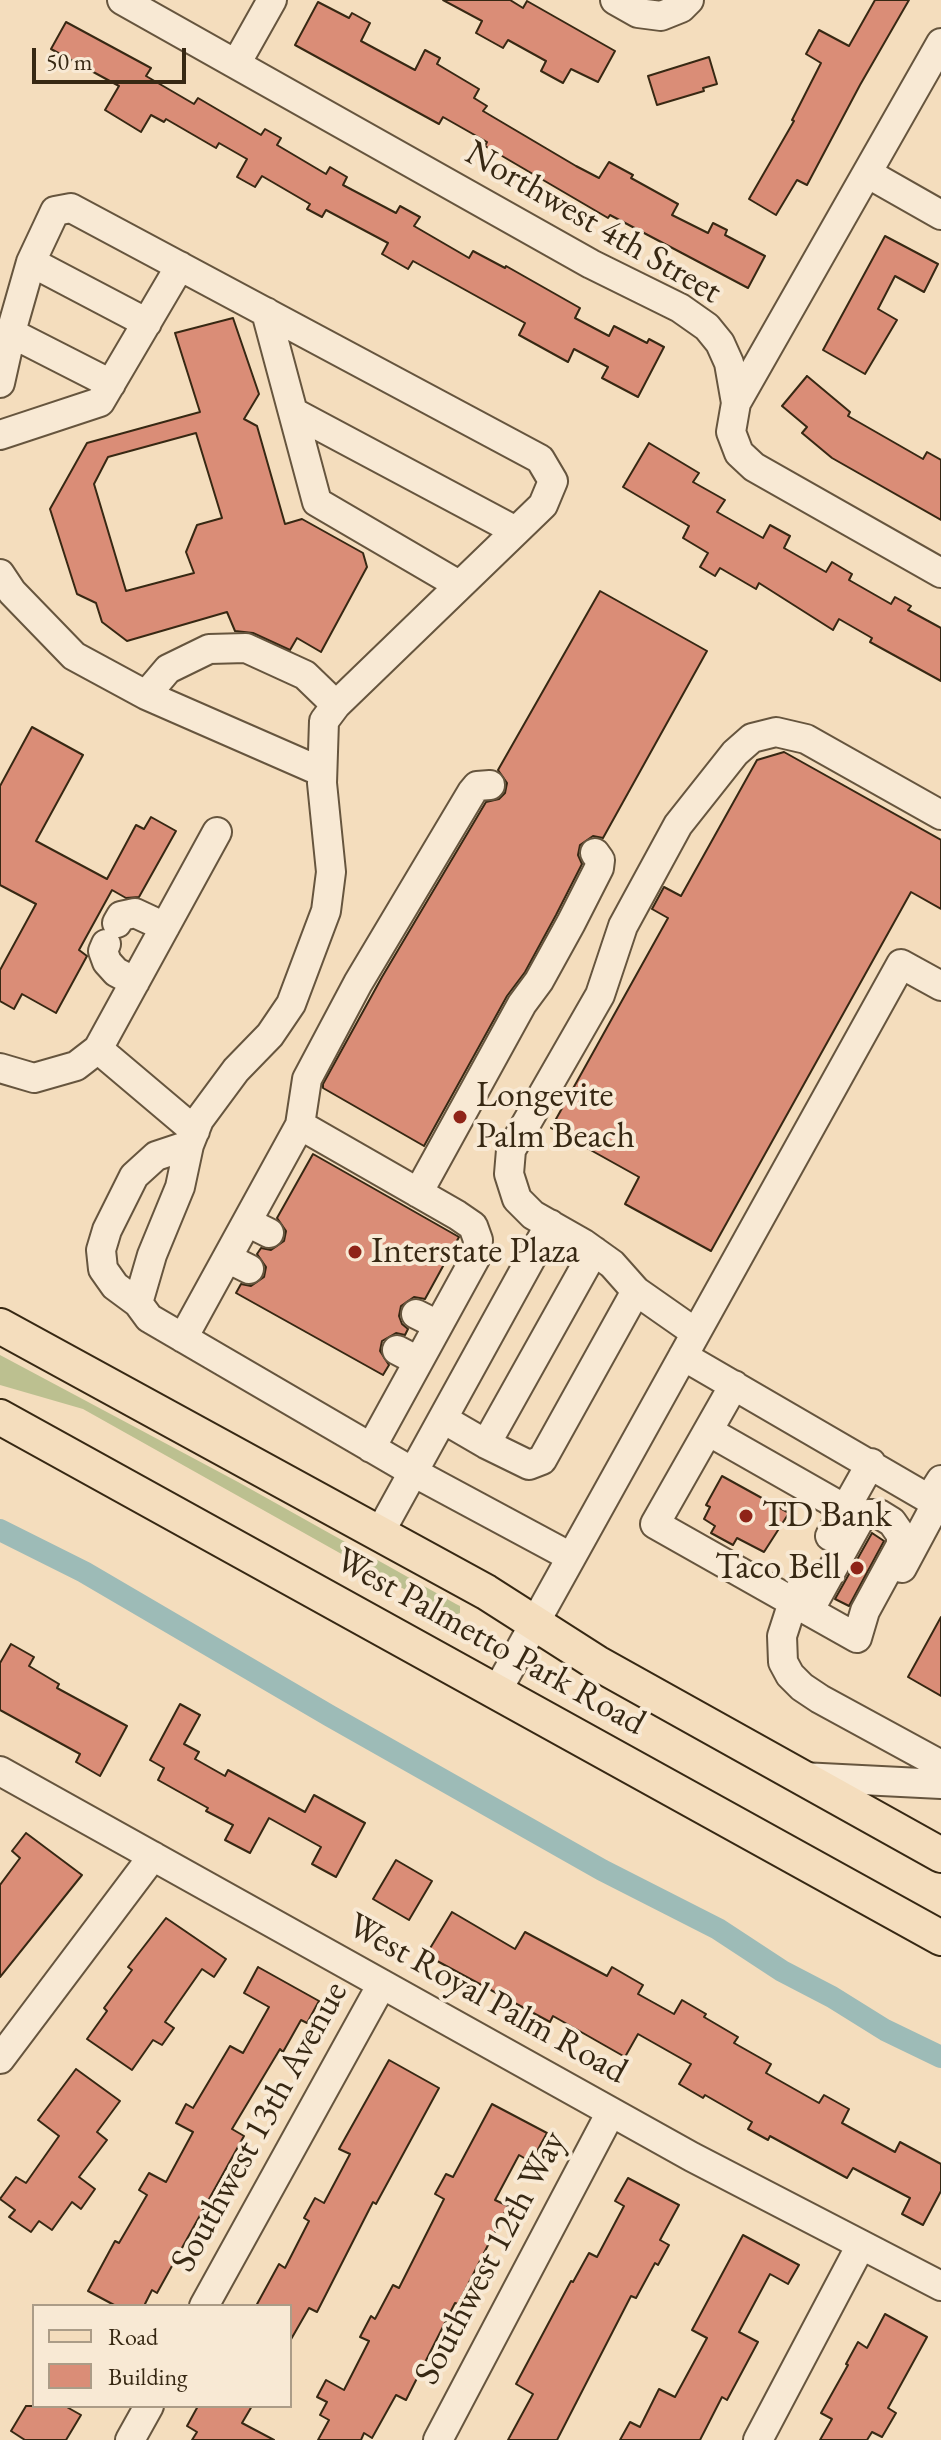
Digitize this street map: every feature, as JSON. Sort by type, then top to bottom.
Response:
[{"type":"main road","name":"West Palmetto Park Road","points":[[0,1326],[486,1592],[597,1663],[941,1855]]},
{"type":"main road","name":"West Palmetto Park Road","points":[[0,1417],[941,1938]]},
{"type":"street","name":"Northwest 4th Street","points":[[122,0],[591,264],[680,308],[707,327],[720,343],[729,363],[736,403],[731,432],[739,453],[754,467],[941,573]]},
{"type":"street","points":[[236,64],[272,0]]},
{"type":"street","points":[[615,0],[638,13],[661,16],[681,8],[689,0]]},
{"type":"street","points":[[736,403],[941,43]]},
{"type":"street","points":[[867,173],[941,215]]},
{"type":"street","points":[[0,383],[31,262],[55,211],[71,208],[540,459],[553,481],[543,505],[336,705],[324,721],[322,772],[331,872],[326,911],[291,1004],[270,1035],[219,1092],[199,1120],[180,1187],[152,1255],[138,1303]]},
{"type":"street","points":[[31,262],[147,323]]},
{"type":"street","points":[[0,435],[100,402],[180,266]]},
{"type":"street","points":[[266,312],[317,502],[459,585]]},
{"type":"street","points":[[11,333],[111,384]]},
{"type":"street","points":[[293,412],[516,531]]},
{"type":"street","points":[[0,574],[12,592],[74,656],[146,695],[322,772]]},
{"type":"street","points":[[146,695],[168,669],[209,649],[246,648],[305,675],[336,705]]},
{"type":"street","points":[[860,1633],[875,1618],[933,1510],[935,1490],[871,1463],[734,1385],[689,1344],[612,1264],[533,1215],[517,1199],[509,1174],[511,1150],[600,995],[623,926],[678,825],[735,753],[752,738],[776,732],[806,739],[941,815]]},
{"type":"street","points":[[183,1338],[238,1263],[258,1227],[300,1125],[307,1079],[358,983],[395,938],[472,792],[477,786],[490,785]]},
{"type":"street","points":[[0,1068],[34,1078],[76,1066],[98,1049],[217,832]]},
{"type":"street","points":[[418,1193],[516,1005],[539,981],[599,868],[600,860],[595,853]]},
{"type":"street","points":[[135,982],[116,972],[103,951],[121,916],[135,913],[165,927]]},
{"type":"street","points":[[497,1691],[901,964],[941,986]]},
{"type":"street","points":[[98,1049],[192,1138]]},
{"type":"street","points":[[300,1125],[473,1226],[478,1240],[477,1255],[427,1320],[408,1355],[371,1448]]},
{"type":"street","points":[[192,1138],[156,1156],[134,1176],[107,1230],[101,1250],[103,1269],[115,1286],[138,1303],[149,1318],[413,1472],[571,1557]]},
{"type":"street","points":[[379,1534],[550,1224]]},
{"type":"street","points":[[486,1444],[594,1251]]},
{"type":"street","points":[[443,1419],[529,1465],[542,1460],[636,1291]]},
{"type":"street","points":[[734,1385],[655,1524],[801,1607],[860,1633]]},
{"type":"street","points":[[708,1431],[845,1509]]},
{"type":"street","points":[[871,1463],[845,1509],[781,1649],[783,1662],[790,1675],[820,1699],[941,1765]]},
{"type":"street","points":[[801,1607],[860,1519],[868,1514],[879,1514],[898,1529],[901,1545],[865,1611],[860,1633]]},
{"type":"street","name":"West Royal Palm Road","points":[[0,1771],[611,2112],[941,2286]]},
{"type":"street","name":"West Palmetto Park Road","points":[[802,1777],[941,1784]]},
{"type":"street","points":[[0,2059],[153,1856]]},
{"type":"street","name":"Southwest 13th Avenue","points":[[205,2304],[382,1984]]},
{"type":"street","name":"Southwest 12th Way","points":[[438,2440],[611,2112]]},
{"type":"street","points":[[758,2440],[861,2245]]},
{"type":"street","points":[[130,2440],[148,2408]]},
{"type":"green space","points":[[0,1355],[238,1482],[460,1606],[460,1613],[452,1616],[83,1409],[0,1385]]},
{"type":"building","points":[[443,0],[510,0],[523,8],[527,1],[615,51],[598,82],[571,69],[563,83],[541,71],[546,61],[508,40],[503,48],[476,33],[482,21]]},
{"type":"building","points":[[875,0],[909,0],[807,185],[797,180],[776,215],[749,199],[794,121],[821,63],[806,54],[819,30],[849,46]]},
{"type":"building","points":[[318,2],[349,18],[352,13],[370,23],[361,41],[415,70],[425,50],[440,58],[437,64],[479,89],[474,98],[487,106],[483,111],[576,166],[599,178],[609,162],[678,204],[672,215],[708,233],[713,223],[727,230],[725,235],[765,256],[748,288],[610,215],[608,218],[485,146],[487,142],[443,117],[439,124],[295,45]]},
{"type":"building","points":[[66,22],[151,68],[146,76],[194,104],[198,98],[261,135],[265,129],[281,138],[277,145],[326,174],[330,167],[347,177],[343,185],[396,213],[400,206],[420,217],[414,226],[469,258],[473,251],[580,308],[575,318],[609,336],[614,326],[647,343],[649,339],[664,347],[638,397],[602,378],[608,367],[574,349],[568,362],[519,335],[525,323],[413,261],[408,269],[382,254],[388,243],[326,210],[322,217],[307,209],[310,204],[262,176],[255,187],[237,177],[247,159],[219,143],[216,148],[166,119],[164,122],[151,115],[141,132],[105,110],[119,86],[51,49]]},
{"type":"building","points":[[709,57],[717,84],[657,105],[648,76]]},
{"type":"building","points":[[885,236],[938,264],[924,292],[895,276],[878,309],[897,320],[865,374],[823,350]]},
{"type":"building","points":[[233,318],[259,394],[244,419],[257,426],[285,524],[302,519],[363,553],[367,567],[321,652],[297,638],[290,650],[253,633],[235,631],[227,612],[127,641],[102,622],[96,603],[77,594],[50,509],[87,443],[200,412],[175,333]],"holes":[[[196,433],[222,518],[197,525],[186,552],[194,573],[126,591],[94,484],[108,457]]]},
{"type":"building","points":[[807,376],[850,412],[848,416],[923,459],[927,452],[941,460],[941,520],[832,458],[802,433],[807,427],[782,406]]},
{"type":"building","points":[[649,443],[699,473],[693,482],[725,500],[717,512],[763,538],[770,525],[790,536],[784,548],[826,572],[832,562],[852,574],[849,580],[891,604],[895,597],[911,606],[908,610],[941,628],[941,681],[870,642],[872,638],[839,619],[833,630],[759,583],[756,589],[720,568],[715,576],[700,567],[708,553],[683,538],[689,526],[623,487]]},
{"type":"building","points":[[600,591],[707,651],[603,838],[593,836],[580,845],[578,855],[582,864],[556,915],[424,1146],[323,1088],[323,1084],[382,977],[486,802],[499,799],[505,793],[507,783],[498,770]]},
{"type":"building","points":[[32,727],[83,755],[36,841],[107,879],[136,825],[144,829],[151,817],[176,831],[139,897],[126,898],[112,890],[79,950],[87,956],[56,1013],[22,994],[14,1009],[0,1001],[0,970],[36,904],[0,885],[0,786]]},
{"type":"building","points":[[784,752],[941,840],[941,909],[911,892],[711,1251],[625,1204],[639,1177],[551,1128],[668,918],[652,909],[664,887],[681,896],[757,760]]},
{"type":"building","name":"Interstate Plaza","points":[[313,1154],[459,1237],[425,1299],[414,1297],[401,1306],[399,1316],[408,1329],[405,1335],[396,1333],[382,1341],[380,1351],[389,1365],[383,1375],[236,1293],[241,1284],[251,1286],[264,1277],[266,1267],[257,1254],[261,1248],[271,1250],[284,1241],[286,1231],[277,1218]]},
{"type":"building","name":"TD Bank","points":[[722,1476],[789,1513],[764,1552],[737,1538],[733,1545],[711,1533],[715,1526],[704,1519],[710,1507],[706,1505]]},
{"type":"building","points":[[872,1533],[884,1541],[849,1606],[835,1599]]},
{"type":"building","points":[[941,1617],[941,1696],[908,1677]]},
{"type":"building","points":[[11,1644],[34,1657],[29,1666],[59,1684],[57,1688],[127,1726],[100,1776],[76,1762],[80,1754],[0,1710],[0,1663]]},
{"type":"building","points":[[180,1704],[200,1715],[184,1744],[199,1752],[195,1759],[225,1776],[228,1770],[305,1812],[314,1795],[365,1823],[336,1877],[312,1864],[321,1847],[269,1818],[250,1853],[225,1840],[233,1825],[158,1780],[164,1768],[150,1760]]},
{"type":"building","points":[[26,1833],[82,1875],[0,1977],[0,1885],[20,1858],[12,1851]]},
{"type":"building","points":[[396,1860],[432,1881],[409,1920],[373,1899]]},
{"type":"building","points":[[452,1912],[515,1949],[525,1932],[607,1976],[612,1967],[643,1985],[638,1994],[674,2014],[682,2000],[738,2037],[734,2043],[771,2064],[766,2073],[819,2103],[824,2095],[849,2109],[842,2123],[895,2152],[900,2142],[941,2164],[941,2191],[923,2225],[902,2214],[910,2198],[853,2168],[847,2178],[770,2136],[768,2140],[748,2129],[752,2122],[679,2084],[691,2064],[638,2034],[625,2057],[553,2016],[550,2022],[426,1955]]},
{"type":"building","points":[[166,1918],[226,1959],[214,1977],[202,1969],[165,2022],[174,2028],[162,2045],[153,2040],[132,2070],[87,2039],[107,2011],[104,2008],[132,1970],[128,1967]]},
{"type":"building","points":[[258,1967],[319,2001],[307,2023],[301,2020],[283,2052],[280,2049],[232,2129],[244,2136],[157,2293],[152,2290],[145,2304],[112,2304],[88,2291],[115,2241],[119,2243],[147,2195],[139,2190],[149,2173],[166,2182],[193,2132],[176,2123],[186,2104],[193,2108],[230,2046],[243,2053],[269,2007],[244,1993]]},
{"type":"building","points":[[389,2060],[439,2088],[376,2204],[373,2202],[317,2312],[309,2308],[292,2338],[292,2304],[257,2304],[279,2264],[285,2268],[309,2221],[304,2218],[315,2198],[324,2203],[350,2154],[339,2149]]},
{"type":"building","points":[[76,2069],[120,2101],[97,2132],[107,2140],[79,2177],[95,2189],[81,2209],[72,2202],[52,2230],[39,2221],[31,2232],[9,2217],[15,2210],[0,2199],[16,2177],[26,2183],[59,2136],[38,2120]]},
{"type":"building","points":[[492,2104],[547,2133],[531,2162],[519,2155],[495,2200],[508,2206],[406,2400],[396,2395],[372,2438],[364,2433],[361,2440],[318,2440],[329,2420],[320,2415],[327,2402],[317,2397],[326,2380],[344,2390],[369,2341],[360,2337],[371,2316],[375,2319],[393,2285],[399,2288],[444,2199],[435,2194],[446,2174],[453,2177]]},
{"type":"building","points":[[628,2178],[679,2205],[660,2240],[669,2245],[636,2298],[631,2296],[557,2440],[508,2440],[533,2394],[516,2384],[571,2281],[589,2253],[597,2257],[624,2206],[615,2201]]},
{"type":"building","points":[[743,2235],[799,2265],[788,2284],[770,2274],[739,2332],[758,2342],[727,2400],[722,2397],[700,2440],[620,2440],[630,2422],[640,2427],[659,2389],[675,2397],[707,2338],[692,2330]]},
{"type":"building","points":[[885,2314],[927,2337],[888,2408],[896,2413],[882,2437],[872,2432],[867,2440],[820,2440],[832,2419],[821,2413],[846,2364],[858,2342],[867,2348]]},
{"type":"building","points":[[26,2406],[69,2408],[81,2415],[66,2440],[25,2440],[11,2431]]},
{"type":"building","points":[[197,2408],[251,2408],[242,2423],[274,2440],[192,2440],[197,2432],[187,2426]]},
{"type":"waterway","points":[[0,1530],[84,1572],[602,1870],[718,1929],[782,1971],[885,2030],[941,2057]]},
{"type":"place","name":"Longevite Palm Beach","points":[[460,1117]]},
{"type":"place","name":"Interstate Plaza","points":[[355,1252]]},
{"type":"place","name":"TD Bank","points":[[746,1516]]},
{"type":"place","name":"Taco Bell","points":[[857,1568]]}]
